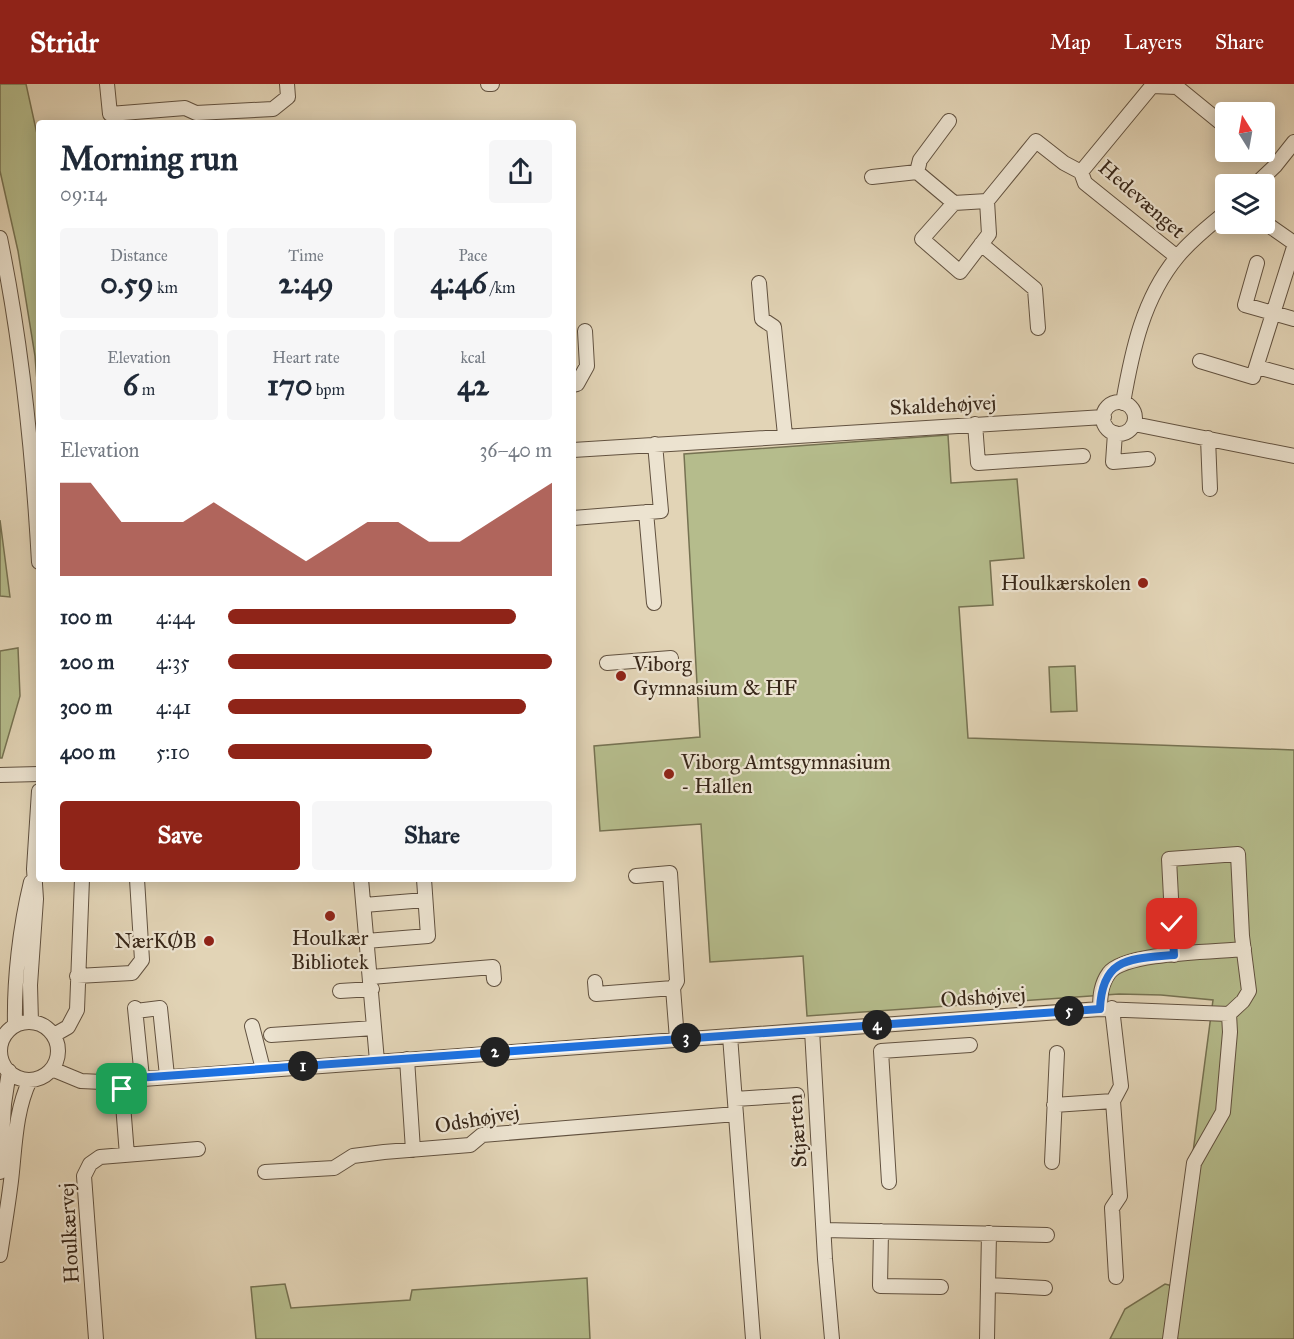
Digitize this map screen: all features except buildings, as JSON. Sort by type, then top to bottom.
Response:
[{"type":"street","points":[[107,84],[110,114],[185,108],[196,113],[273,109],[288,97],[288,84]]},
{"type":"street","name":"Hedevænget","points":[[1081,172],[1152,85],[1178,85],[1215,117]]},
{"type":"street","points":[[917,172],[920,160],[949,122]]},
{"type":"street","name":"Hedevænget","points":[[987,201],[1036,141],[1064,164],[1081,172],[1085,183],[1177,257]]},
{"type":"street","points":[[1267,174],[1294,142]]},
{"type":"street","points":[[872,177],[917,172],[954,203],[987,201],[989,234],[960,272],[922,239],[954,203]]},
{"type":"street","name":"Hedevænget","points":[[1123,403],[1139,328],[1152,297],[1177,257],[1215,221]]},
{"type":"street","points":[[1200,361],[1253,377],[1294,245],[1275,230]]},
{"type":"street","points":[[0,238],[19,347],[36,482]]},
{"type":"street","points":[[981,244],[1035,289],[1038,328]]},
{"type":"street","points":[[1257,263],[1245,305],[1294,319]]},
{"type":"street","points":[[759,283],[762,319],[774,327],[785,435]]},
{"type":"street","points":[[576,384],[587,366],[585,331]]},
{"type":"street","points":[[1257,367],[1294,377]]},
{"type":"street","points":[[1123,403],[1133,411],[1134,424],[1127,432],[1115,433],[1107,428],[1104,417],[1111,405],[1123,403]]},
{"type":"street","name":"Skaldehøjvej","points":[[576,450],[785,435],[1104,417]]},
{"type":"street","points":[[975,424],[978,463],[1083,456]]},
{"type":"street","points":[[1134,424],[1294,456]]},
{"type":"street","points":[[1115,433],[1113,462],[1148,459]]},
{"type":"street","points":[[1208,438],[1210,489]]},
{"type":"street","points":[[576,518],[661,511],[655,444]]},
{"type":"street","points":[[646,512],[654,603]]},
{"type":"street","points":[[607,663],[671,658]]},
{"type":"street","points":[[0,775],[36,774]]},
{"type":"street","points":[[31,1022],[30,985],[36,899],[34,869],[36,838]]},
{"type":"street","points":[[1170,1339],[1194,1163],[1223,1112],[1230,1032],[1229,1014],[1243,1001],[1249,991],[1238,854],[1168,859],[1174,955]]},
{"type":"street","points":[[15,1025],[16,983],[27,899],[34,869]]},
{"type":"street","points":[[636,876],[670,873],[678,981],[673,988],[677,1039]]},
{"type":"street","points":[[54,1035],[68,1027],[77,1010],[82,882]]},
{"type":"street","points":[[77,976],[132,973],[142,960],[137,882]]},
{"type":"street","points":[[361,882],[377,1061]]},
{"type":"street","points":[[366,941],[428,936],[424,882]]},
{"type":"street","points":[[364,904],[425,900]]},
{"type":"street","points":[[1116,1277],[1112,1208],[1120,1196],[1113,1101],[1120,1086],[1103,984],[1110,972],[1121,963],[1139,958],[1244,949]]},
{"type":"street","points":[[340,991],[371,983],[493,967],[494,980]]},
{"type":"street","points":[[595,982],[596,994],[673,988]]},
{"type":"street","points":[[142,1078],[136,1009],[160,1008],[167,1076]]},
{"type":"street","name":"Odshøjvej","points":[[52,1069],[81,1081],[102,1082],[1106,1009],[1229,1014]]},
{"type":"street","points":[[31,1022],[42,1025],[54,1035],[58,1050],[57,1060],[52,1069],[30,1080],[22,1079],[9,1071],[2,1060],[0,1047],[6,1034],[15,1025],[31,1022]]},
{"type":"street","name":"Odshøjvej","points":[[930,1022],[933,1047]]},
{"type":"street","points":[[252,1026],[263,1070]]},
{"type":"street","points":[[271,1035],[374,1028]]},
{"type":"street","name":"Stjærten","points":[[812,1030],[832,1339]]},
{"type":"street","points":[[730,1036],[753,1339]]},
{"type":"street","points":[[889,1182],[881,1051],[970,1045]]},
{"type":"street","points":[[1052,1162],[1057,1053]]},
{"type":"street","points":[[407,1059],[412,1150]]},
{"type":"street","points":[[0,1172],[4,1104],[9,1071]]},
{"type":"street","points":[[122,1079],[127,1155]]},
{"type":"street","points":[[0,1255],[22,1096],[30,1080]]},
{"type":"street","points":[[735,1099],[797,1095]]},
{"type":"street","points":[[1054,1105],[1113,1101]]},
{"type":"street","name":"Odshøjvej","points":[[265,1172],[334,1168],[353,1156],[470,1145],[482,1135],[736,1114]]},
{"type":"street","name":"Houlkærvej","points":[[96,1339],[84,1176],[90,1164],[100,1157],[198,1149]]},
{"type":"street","points":[[824,1230],[1047,1235]]},
{"type":"street","points":[[881,1231],[880,1286],[941,1287]]},
{"type":"street","points":[[987,1339],[989,1233]]},
{"type":"street","points":[[988,1286],[1045,1288]]},
{"type":"green space","points":[[0,84],[26,84],[36,129],[36,368],[18,251],[0,171]]},
{"type":"green space","points":[[948,435],[951,483],[1017,479],[1024,558],[990,561],[993,605],[959,607],[968,738],[1294,750],[1294,1339],[1110,1339],[1125,1309],[1165,1284],[1173,1286],[1180,1251],[1213,1000],[1119,994],[807,1016],[803,956],[710,962],[701,824],[600,831],[594,746],[700,737],[684,454]]},
{"type":"green space","points":[[0,520],[10,597],[0,596]]},
{"type":"green space","points":[[18,648],[20,696],[2,758],[0,758],[0,651]]},
{"type":"green space","points":[[1075,666],[1077,711],[1051,712],[1049,667]]},
{"type":"green space","points":[[587,1278],[590,1339],[256,1339],[251,1287],[285,1284],[291,1308],[410,1300],[412,1290]]},
{"type":"place","name":"Houlkærskolen","points":[[1143,583]]},
{"type":"place","name":"Viborg Gymnasium & HF","points":[[621,676]]},
{"type":"place","name":"Viborg Amtsgymnasium - Hallen","points":[[669,774]]},
{"type":"place","name":"Houlkær Bibliotek","points":[[330,916]]},
{"type":"place","name":"NærKØB","points":[[209,941]]},
{"type":"route","points":[[122,1089],[122,1079],[1100,1009],[1103,984],[1110,972],[1121,963],[1139,958],[1174,955],[1172,924]]}]
